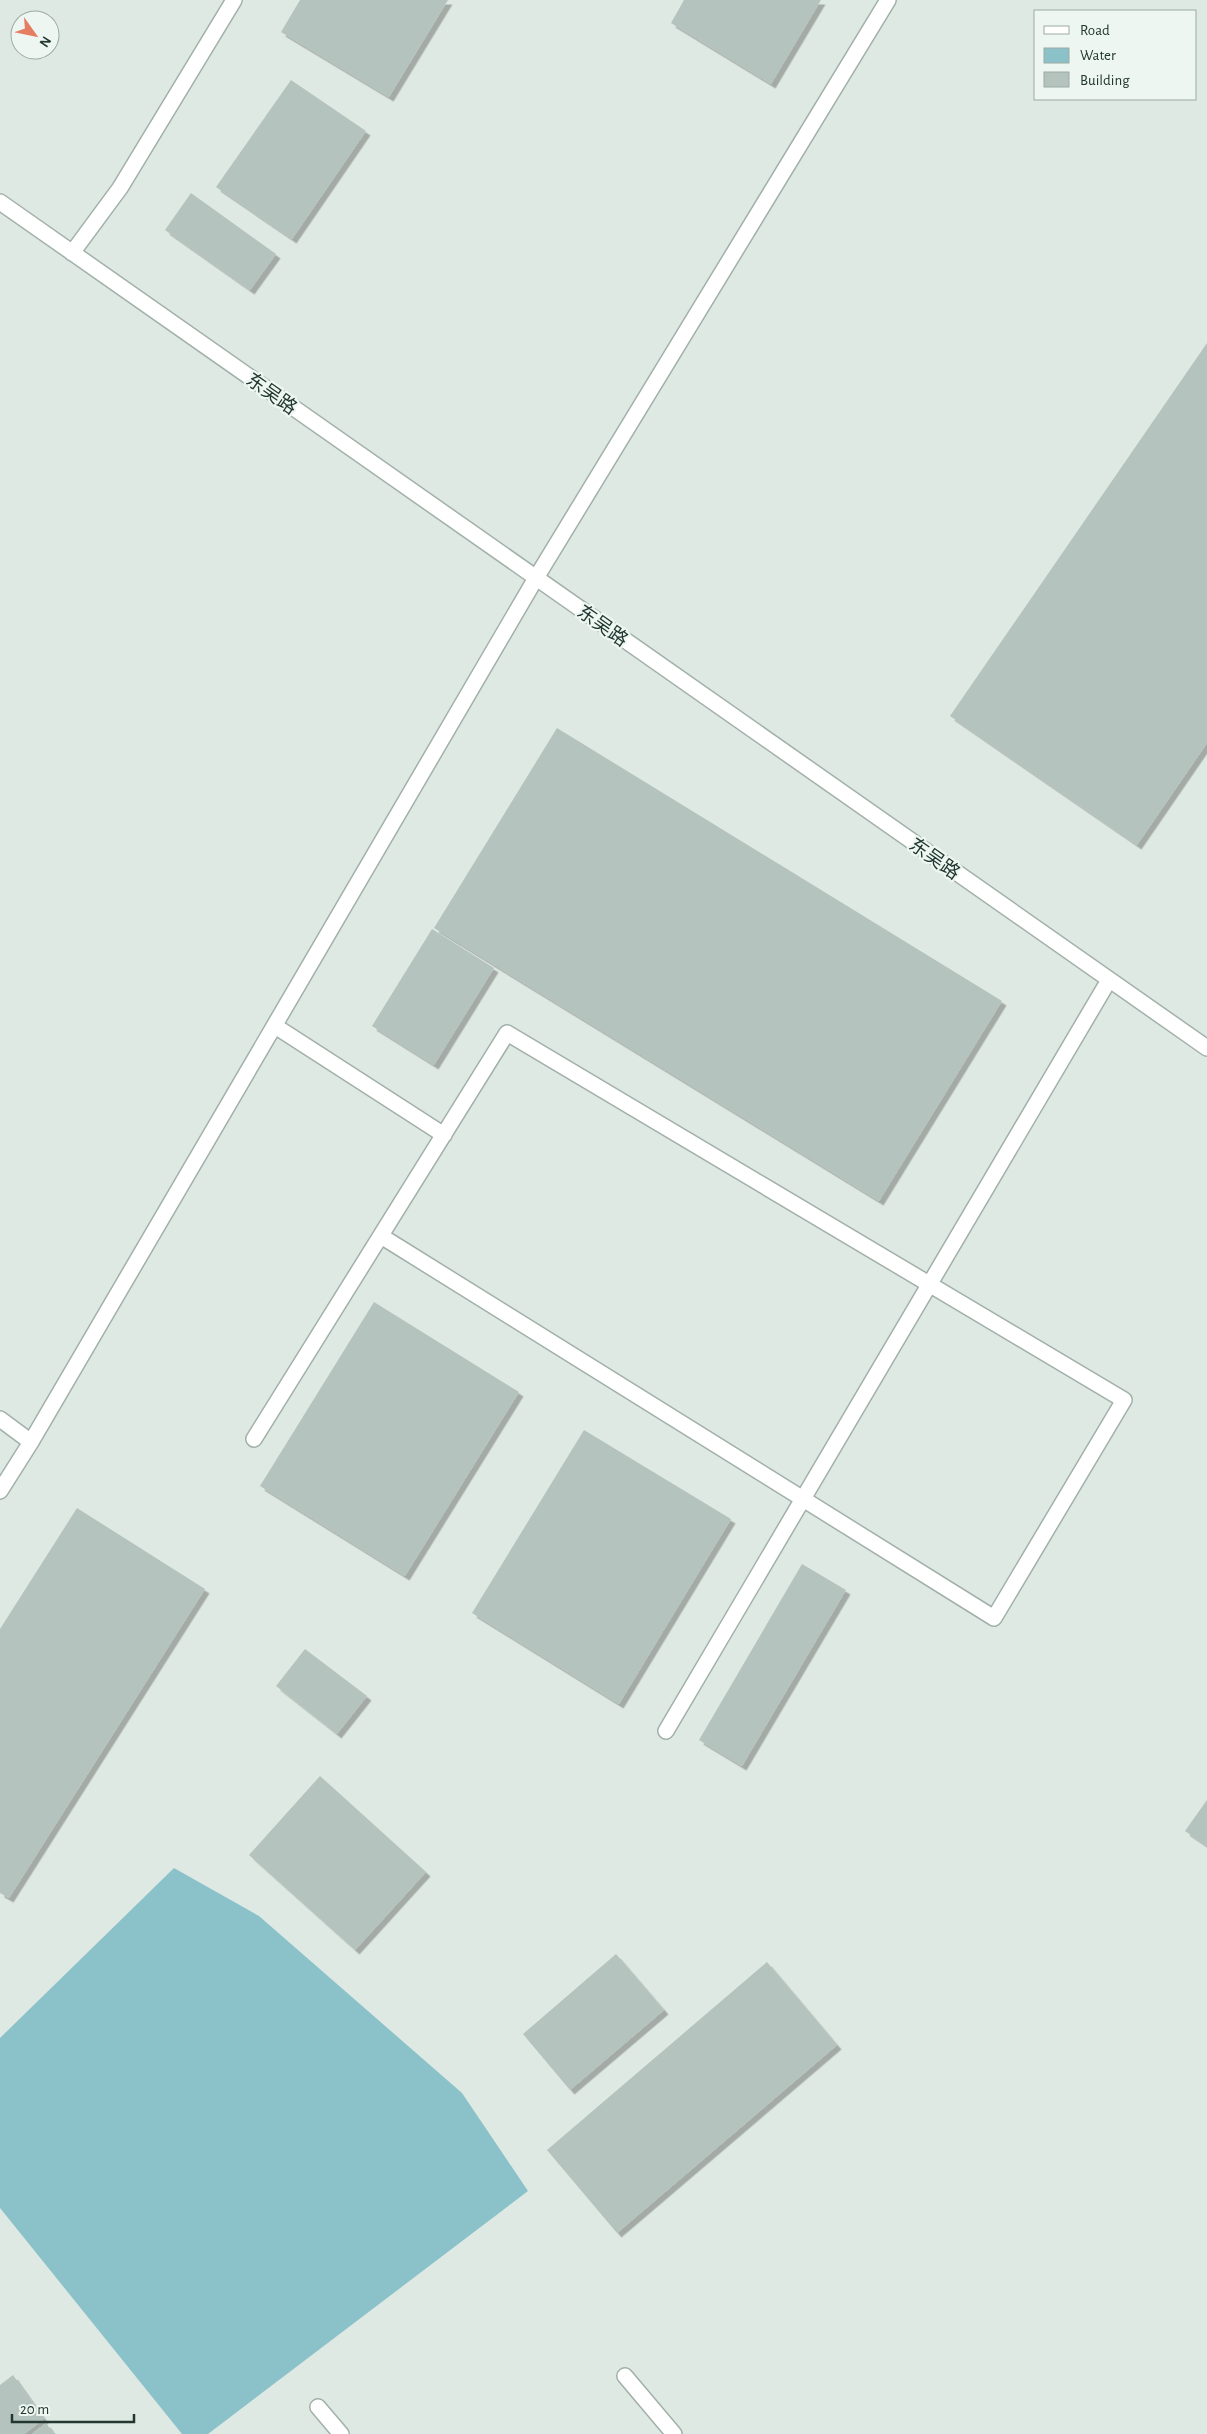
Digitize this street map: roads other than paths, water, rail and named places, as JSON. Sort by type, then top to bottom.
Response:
[{"type":"street","points":[[72,253],[120,188],[234,0]]},
{"type":"street","points":[[0,1491],[31,1442],[536,578],[888,0]]},
{"type":"street","name":"东吴路","points":[[0,202],[1207,1048]]},
{"type":"street","points":[[666,1731],[1109,980]]},
{"type":"street","points":[[274,1026],[444,1134]]},
{"type":"street","points":[[254,1439],[444,1134],[508,1033],[1124,1400],[994,1618],[381,1236]]},
{"type":"street","points":[[0,1419],[31,1442]]},
{"type":"street","points":[[625,2376],[674,2434]]},
{"type":"street","points":[[318,2407],[340,2434]]},
{"type":"water","points":[[174,1868],[259,1916],[462,2093],[528,2191],[208,2434],[182,2434],[0,2208],[0,2038]]}]
